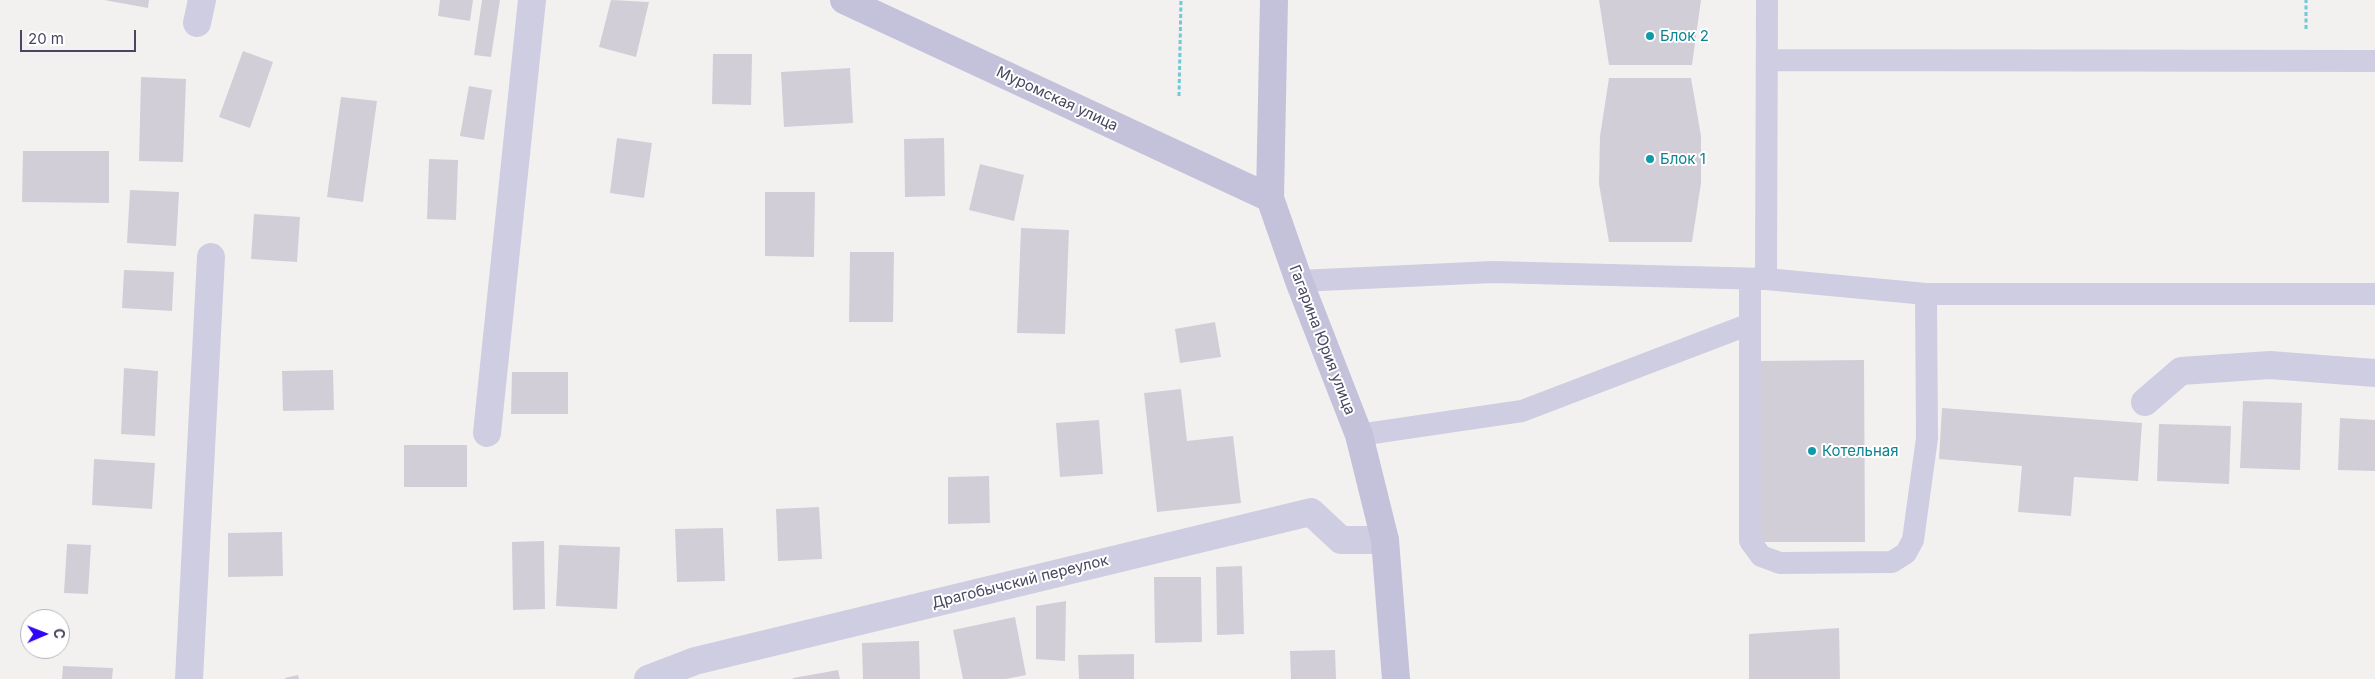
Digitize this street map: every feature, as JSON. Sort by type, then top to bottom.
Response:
[{"type":"main road","name":"Муромская улица","points":[[844,0],[1270,198]]},
{"type":"main road","name":"Гагарина Юрия улица","points":[[1274,0],[1270,198],[1298,280],[1359,435],[1385,540],[1396,679]]},
{"type":"street","points":[[487,433],[532,0]]},
{"type":"street","points":[[189,679],[211,257]]},
{"type":"street","points":[[2145,402],[2182,371],[2270,365],[2375,373]]},
{"type":"street","name":"Драгобычский переулок","points":[[648,679],[695,661],[1311,512],[1341,540],[1385,540]]},
{"type":"lane","points":[[1767,0],[1767,60],[1758,280],[1750,324],[1750,541],[1761,556],[1780,563],[1892,562],[1906,553],[1913,540],[1927,438],[1926,294]]},
{"type":"lane","points":[[1767,60],[2375,61]]},
{"type":"lane","points":[[1298,280],[1493,272],[1758,280],[1926,294],[2375,294]]},
{"type":"lane","points":[[1359,435],[1522,411],[1750,324]]},
{"type":"path","points":[[1179,96],[1180,0]]},
{"type":"building","points":[[104,0],[149,0],[148,8]]},
{"type":"building","points":[[440,0],[473,0],[470,21],[438,16]]},
{"type":"building","points":[[482,0],[500,0],[491,57],[474,55]]},
{"type":"building","points":[[611,0],[649,2],[636,57],[599,47]]},
{"type":"building","name":"Блок 2","points":[[1599,0],[1701,0],[1692,65],[1609,65]]},
{"type":"building","points":[[243,51],[273,62],[250,128],[219,117]]},
{"type":"building","points":[[713,54],[752,54],[751,105],[712,104]]},
{"type":"building","points":[[850,68],[853,123],[784,127],[781,72]]},
{"type":"building","points":[[141,77],[186,79],[183,162],[139,161]]},
{"type":"building","name":"Блок 1","points":[[1609,78],[1691,78],[1701,136],[1701,183],[1692,242],[1609,242],[1599,184],[1600,136]]},
{"type":"building","points":[[469,86],[492,90],[484,140],[460,136]]},
{"type":"building","points":[[341,97],[377,101],[363,202],[327,197]]},
{"type":"building","points":[[617,138],[652,143],[644,198],[610,193]]},
{"type":"building","points":[[944,138],[945,196],[905,197],[904,139]]},
{"type":"building","points":[[23,151],[109,151],[109,203],[22,202]]},
{"type":"building","points":[[429,159],[458,160],[456,220],[427,219]]},
{"type":"building","points":[[980,164],[1024,175],[1014,221],[969,210]]},
{"type":"building","points":[[130,190],[179,192],[176,246],[127,243]]},
{"type":"building","points":[[765,192],[815,192],[814,257],[765,256]]},
{"type":"building","points":[[254,214],[300,217],[297,262],[251,259]]},
{"type":"building","points":[[1021,228],[1069,230],[1065,334],[1017,333]]},
{"type":"building","points":[[850,252],[894,252],[893,322],[849,322]]},
{"type":"building","points":[[124,270],[174,272],[172,311],[122,308]]},
{"type":"building","points":[[1215,322],[1221,357],[1180,363],[1175,329]]},
{"type":"building","name":"Котельная","points":[[1864,360],[1865,542],[1761,542],[1759,361]]},
{"type":"building","points":[[124,368],[158,371],[155,436],[121,434]]},
{"type":"building","points":[[333,370],[334,410],[283,411],[282,371]]},
{"type":"building","points":[[512,372],[568,372],[568,414],[511,414]]},
{"type":"building","points":[[1181,389],[1187,441],[1233,436],[1241,503],[1157,512],[1144,393]]},
{"type":"building","points":[[2243,401],[2302,403],[2300,470],[2240,468]]},
{"type":"building","points":[[1942,408],[2142,423],[2138,481],[2074,477],[2071,516],[2018,512],[2022,466],[1939,459]]},
{"type":"building","points":[[2340,418],[2375,420],[2375,471],[2338,470]]},
{"type":"building","points":[[1099,420],[1103,474],[1060,477],[1056,423]]},
{"type":"building","points":[[2159,424],[2231,426],[2229,484],[2157,481]]},
{"type":"building","points":[[404,445],[467,445],[467,487],[404,487]]},
{"type":"building","points":[[94,459],[155,463],[152,509],[92,505]]},
{"type":"building","points":[[989,476],[990,523],[948,524],[948,477]]},
{"type":"building","points":[[819,507],[822,559],[778,561],[776,509]]},
{"type":"building","points":[[723,528],[725,581],[677,582],[675,529]]},
{"type":"building","points":[[282,532],[283,576],[228,577],[228,533]]},
{"type":"building","points":[[544,541],[545,609],[513,610],[512,542]]},
{"type":"building","points":[[67,544],[91,545],[88,594],[64,593]]},
{"type":"building","points":[[559,545],[620,547],[617,609],[556,606]]},
{"type":"building","points":[[1242,566],[1244,634],[1217,635],[1216,567]]},
{"type":"building","points":[[1154,577],[1201,577],[1202,642],[1155,643]]},
{"type":"building","points":[[1066,601],[1065,661],[1036,659],[1036,606]]},
{"type":"building","points":[[1015,617],[1026,675],[1006,679],[963,679],[953,630]]},
{"type":"building","points":[[1839,628],[1840,679],[1749,679],[1749,634]]},
{"type":"building","points":[[919,641],[920,679],[863,679],[862,643]]},
{"type":"building","points":[[1335,650],[1336,679],[1291,679],[1290,651]]},
{"type":"building","points":[[1134,654],[1134,679],[1079,679],[1078,655]]},
{"type":"building","points":[[63,666],[113,668],[112,679],[62,679]]},
{"type":"building","points":[[838,670],[840,679],[793,679],[793,678]]},
{"type":"building","points":[[298,675],[299,679],[285,679],[285,678]]},
{"type":"place","name":"Блок 2","points":[[1650,36]]},
{"type":"place","name":"Блок 1","points":[[1650,159]]},
{"type":"place","name":"Котельная","points":[[1812,451]]}]
